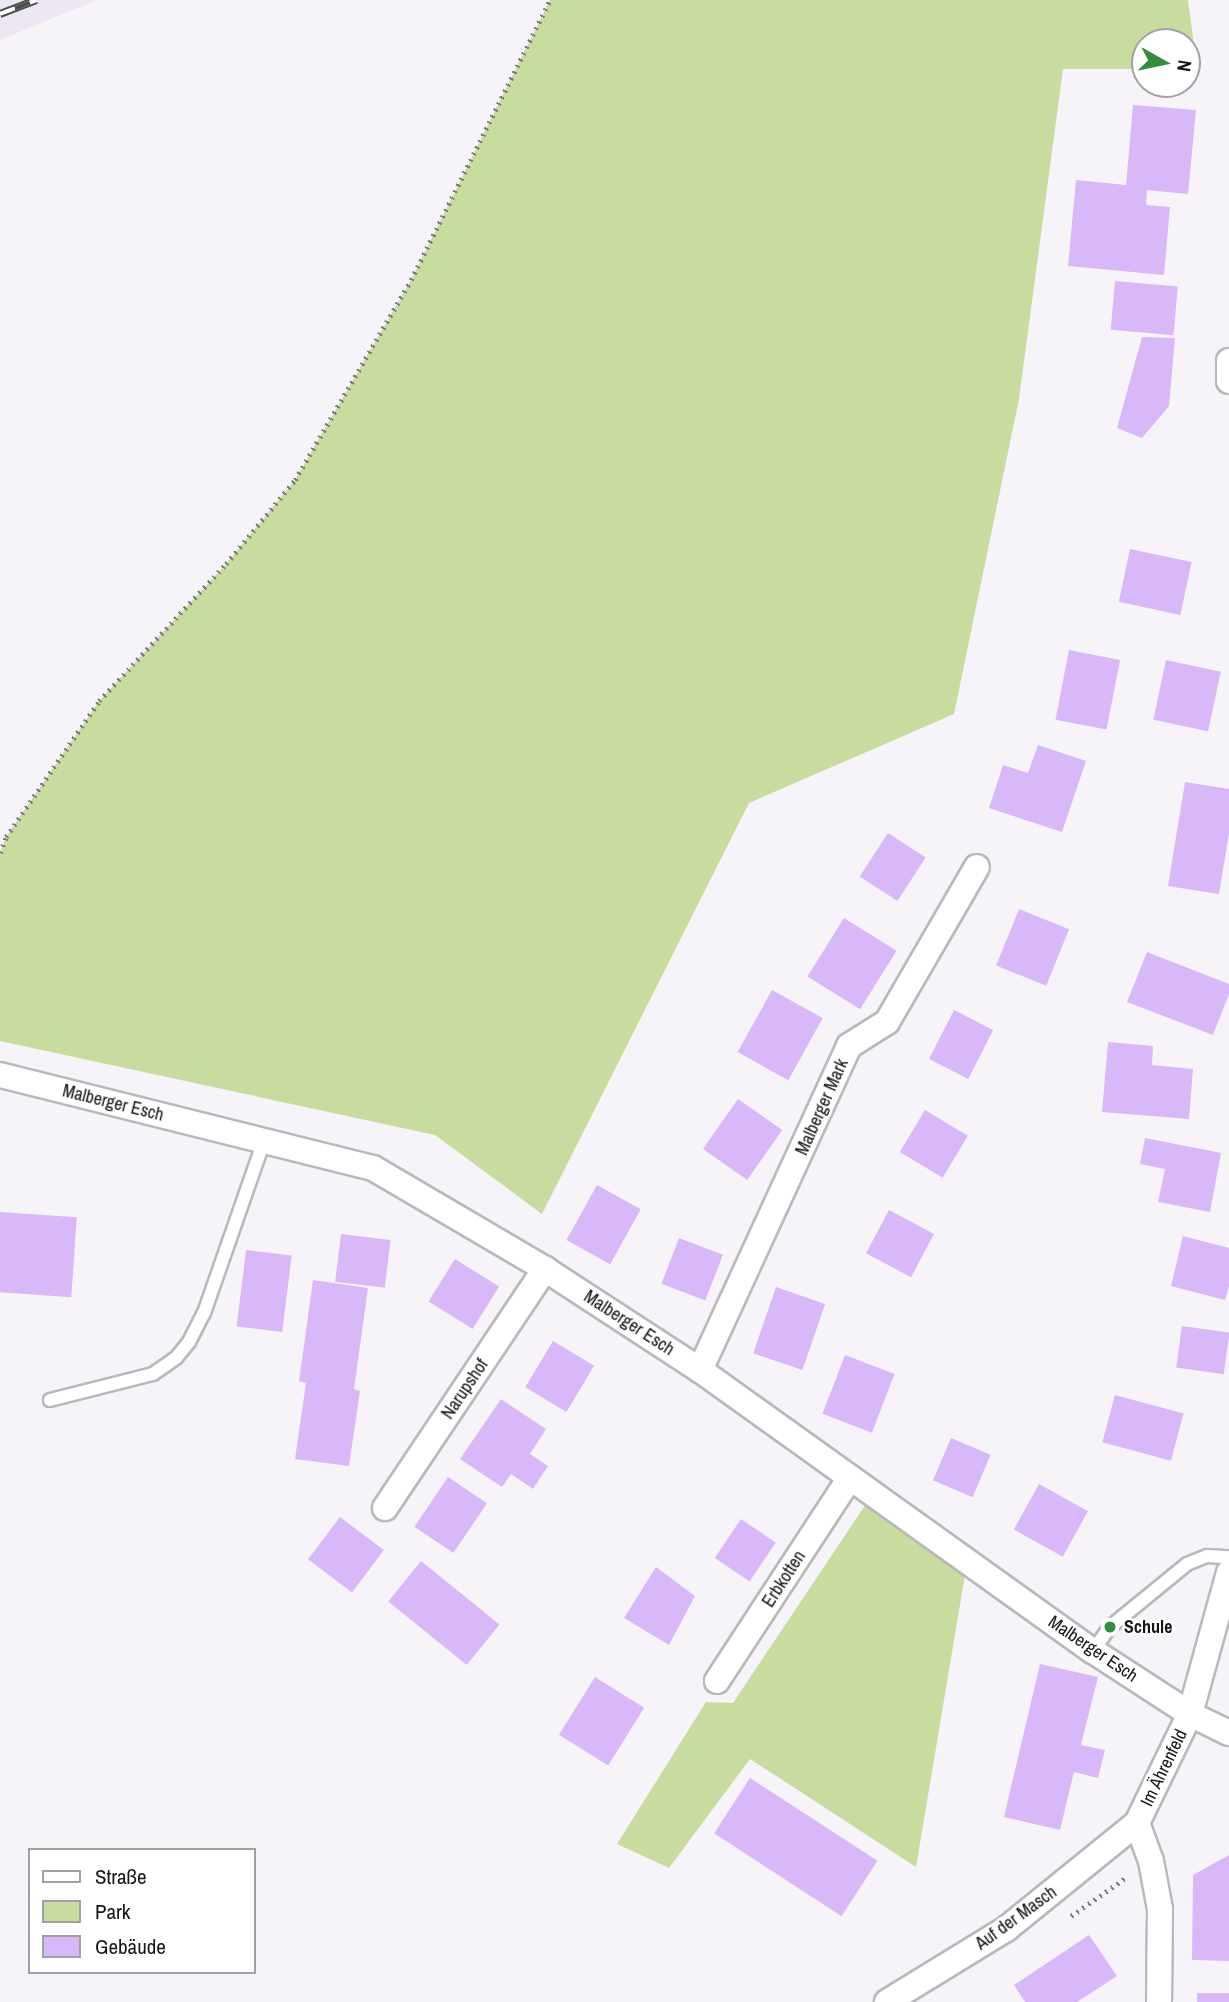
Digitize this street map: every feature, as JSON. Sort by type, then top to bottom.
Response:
[{"type":"street","points":[[1229,361],[1229,381]]},
{"type":"street","name":"Malberger Mark","points":[[700,1370],[849,1046],[887,1022],[977,867]]},
{"type":"street","name":"Malberger Esch","points":[[0,1076],[373,1168],[545,1269],[700,1370],[1093,1651],[1189,1714]]},
{"type":"street","name":"Narupshof","points":[[385,1508],[545,1269]]},
{"type":"street","name":"Erbkotten","points":[[717,1681],[850,1478]]},
{"type":"street","points":[[1189,1714],[1229,1572]]},
{"type":"street","name":"Im Ährenfeld","points":[[1137,1824],[1189,1714],[1229,1733]]},
{"type":"street","points":[[1137,1824],[1151,1861],[1160,1909],[1159,2002]]},
{"type":"street","name":"Auf der Masch","points":[[887,2002],[1006,1929],[1137,1824]]},
{"type":"lane","points":[[50,1400],[153,1374],[176,1358],[189,1342],[204,1313],[264,1141]]},
{"type":"lane","points":[[1093,1651],[1110,1627],[1187,1564],[1208,1556],[1229,1557]]},
{"type":"path","points":[[0,853],[6,837],[99,701],[226,564],[295,480],[411,280],[550,0]]},
{"type":"shaded area","points":[[0,0],[97,0],[0,40]]},
{"type":"green space","points":[[550,0],[1188,0],[1192,28],[1131,28],[1131,69],[1063,69],[1019,399],[954,714],[749,803],[542,1214],[435,1135],[0,1041],[0,853],[6,837],[99,701],[226,564],[295,480],[411,280]]},
{"type":"green space","points":[[868,1501],[965,1575],[916,1867],[750,1759],[669,1868],[617,1844],[706,1702],[733,1703]]},
{"type":"building","points":[[1133,105],[1196,110],[1188,194],[1147,190],[1146,205],[1170,207],[1164,275],[1068,266],[1076,180],[1126,185]]},
{"type":"building","points":[[1115,281],[1178,286],[1173,335],[1111,330]]},
{"type":"building","points":[[1142,337],[1175,338],[1169,406],[1142,438],[1117,428]]},
{"type":"building","points":[[1130,549],[1192,562],[1180,615],[1119,602]]},
{"type":"building","points":[[1069,650],[1120,660],[1106,730],[1055,720]]},
{"type":"building","points":[[1166,660],[1221,672],[1208,731],[1153,720]]},
{"type":"building","points":[[1038,745],[1086,761],[1062,832],[989,808],[1003,765],[1028,773]]},
{"type":"building","points":[[1185,782],[1229,789],[1229,833],[1219,894],[1168,886]]},
{"type":"building","points":[[888,833],[926,858],[897,901],[860,877]]},
{"type":"building","points":[[1019,909],[1069,929],[1046,986],[996,966]]},
{"type":"building","points":[[844,918],[897,951],[860,1009],[807,977]]},
{"type":"building","points":[[1147,952],[1229,984],[1229,994],[1213,1035],[1127,1002]]},
{"type":"building","points":[[772,990],[823,1018],[788,1080],[738,1052]]},
{"type":"building","points":[[954,1010],[993,1030],[968,1079],[929,1059]]},
{"type":"building","points":[[1108,1042],[1153,1046],[1152,1065],[1193,1069],[1189,1119],[1102,1112]]},
{"type":"building","points":[[738,1099],[782,1130],[747,1180],[703,1149]]},
{"type":"building","points":[[925,1110],[968,1136],[943,1178],[900,1152]]},
{"type":"building","points":[[1145,1138],[1221,1153],[1210,1212],[1158,1202],[1165,1169],[1140,1164]]},
{"type":"building","points":[[597,1185],[641,1209],[610,1264],[566,1240]]},
{"type":"building","points":[[889,1210],[934,1234],[911,1277],[866,1253]]},
{"type":"building","points":[[0,1212],[77,1217],[71,1297],[0,1292]]},
{"type":"building","points":[[341,1234],[391,1240],[385,1288],[335,1282]]},
{"type":"building","points":[[1183,1236],[1229,1248],[1229,1286],[1225,1300],[1171,1286]]},
{"type":"building","points":[[679,1238],[723,1255],[705,1301],[661,1284]]},
{"type":"building","points":[[246,1250],[292,1256],[282,1332],[237,1326]]},
{"type":"building","points":[[455,1259],[499,1287],[473,1329],[429,1301]]},
{"type":"building","points":[[313,1280],[368,1288],[354,1389],[360,1391],[349,1466],[295,1459],[306,1383],[299,1381]]},
{"type":"building","points":[[776,1287],[825,1304],[802,1370],[753,1353]]},
{"type":"building","points":[[1182,1326],[1229,1333],[1224,1374],[1176,1368]]},
{"type":"building","points":[[553,1341],[594,1366],[566,1412],[525,1387]]},
{"type":"building","points":[[845,1355],[894,1374],[872,1433],[822,1414]]},
{"type":"building","points":[[1115,1395],[1184,1413],[1171,1461],[1102,1442]]},
{"type":"building","points":[[501,1399],[546,1429],[530,1454],[548,1466],[533,1489],[511,1474],[502,1487],[460,1459]]},
{"type":"building","points":[[951,1438],[991,1455],[973,1497],[933,1480]]},
{"type":"building","points":[[448,1477],[487,1503],[453,1553],[414,1527]]},
{"type":"building","points":[[1039,1484],[1088,1511],[1063,1557],[1014,1529]]},
{"type":"building","points":[[340,1517],[384,1550],[352,1592],[308,1559]]},
{"type":"building","points":[[741,1519],[776,1542],[750,1581],[715,1558]]},
{"type":"building","points":[[421,1561],[499,1625],[467,1665],[388,1601]]},
{"type":"building","points":[[656,1567],[695,1596],[669,1645],[624,1618]]},
{"type":"building","points":[[1040,1664],[1098,1677],[1081,1745],[1105,1750],[1098,1778],[1074,1772],[1060,1830],[1004,1817]]},
{"type":"building","points":[[595,1677],[644,1708],[608,1765],[559,1735]]},
{"type":"building","points":[[750,1778],[877,1861],[842,1916],[714,1833]]},
{"type":"building","points":[[1229,1855],[1229,1961],[1192,1960],[1193,1875]]},
{"type":"building","points":[[1089,1935],[1117,1976],[1077,2002],[1025,2002],[1014,1985]]},
{"type":"building","points":[[1197,1993],[1229,1993],[1229,2002],[1197,2002]]},
{"type":"railway","points":[[0,14],[36,0]]},
{"type":"place","name":"Schule","points":[[1110,1627]]}]
